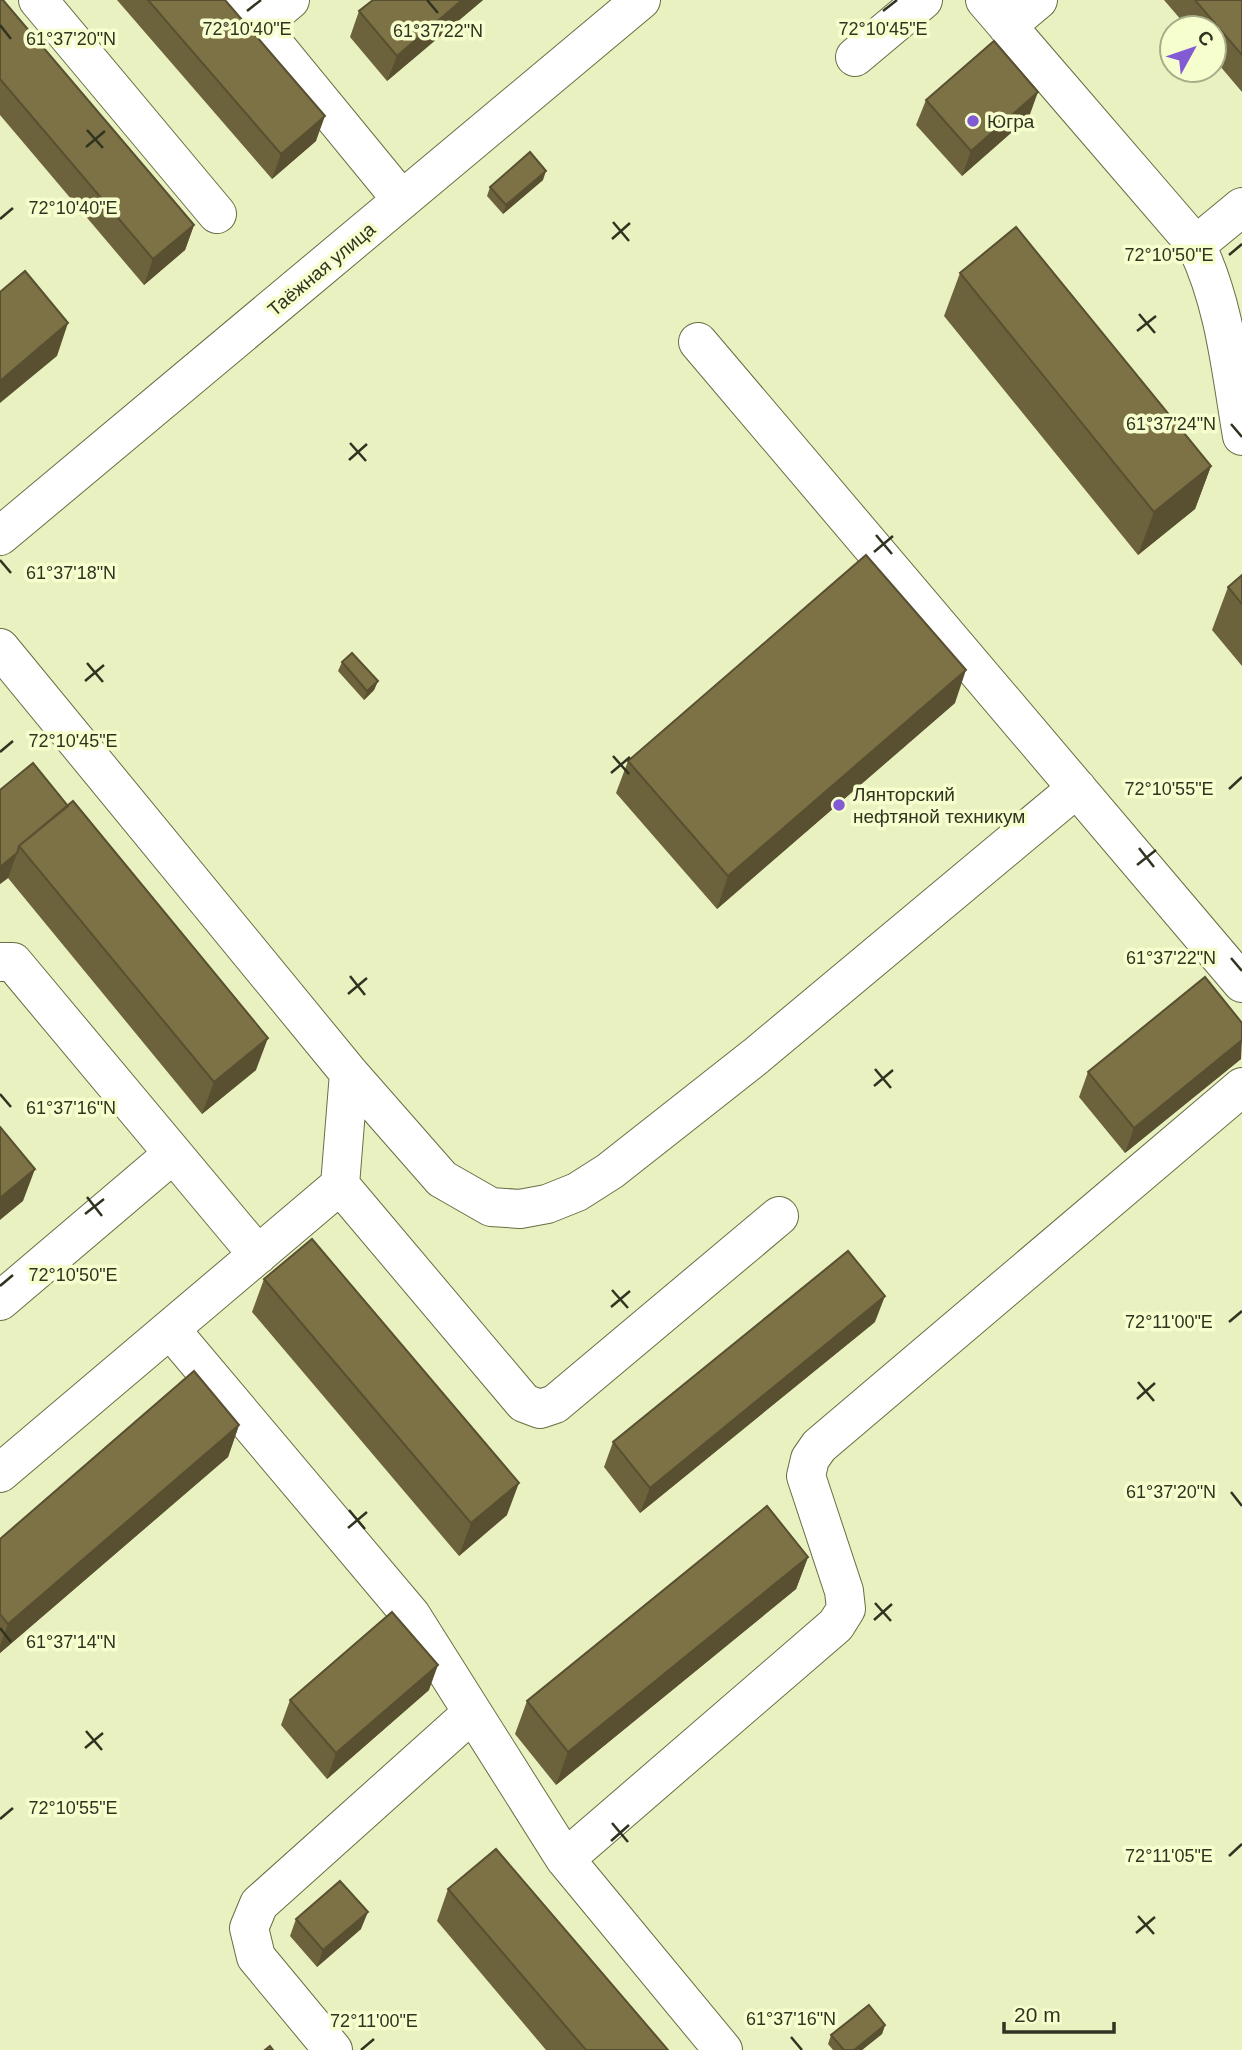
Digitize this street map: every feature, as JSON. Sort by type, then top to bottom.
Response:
[{"type":"street","points":[[37,0],[217,214]]},
{"type":"street","points":[[290,0],[248,13],[402,200]]},
{"type":"street","name":"Таёжная улица","points":[[0,536],[641,0]]},
{"type":"street","points":[[855,57],[923,0]]},
{"type":"street","points":[[1038,0],[996,13],[1196,245],[1212,278],[1218,302],[1242,436]]},
{"type":"street","points":[[1196,245],[1242,207]]},
{"type":"street","points":[[698,342],[1242,983]]},
{"type":"street","points":[[0,648],[349,1073],[442,1179],[491,1208],[520,1209],[557,1200],[577,1192],[610,1171],[756,1056],[1077,788]]},
{"type":"street","points":[[0,962],[13,962],[258,1255]]},
{"type":"street","points":[[349,1073],[340,1185],[524,1403],[540,1409],[555,1404],[779,1216]]},
{"type":"street","points":[[565,1859],[836,1625],[846,1609],[844,1591],[806,1476],[810,1459],[819,1446],[1242,1087]]},
{"type":"street","points":[[0,1301],[173,1154]]},
{"type":"street","points":[[0,1473],[340,1185]]},
{"type":"street","points":[[170,1329],[411,1615],[471,1714],[565,1859],[723,2050]]},
{"type":"street","points":[[333,2050],[256,1957],[249,1928],[259,1904],[471,1714]]},
{"type":"building","points":[[0,0],[3,0],[194,225],[153,259],[0,79]]},
{"type":"building","points":[[148,0],[225,0],[325,116],[281,154]]},
{"type":"building","points":[[373,0],[462,0],[397,56],[359,11]]},
{"type":"building","points":[[1195,0],[1242,0],[1242,55],[1228,39],[1228,14],[1207,14]]},
{"type":"building","points":[[994,41],[1038,92],[971,151],[926,100]]},
{"type":"building","points":[[530,152],[546,171],[506,205],[490,187]]},
{"type":"building","points":[[1016,227],[1211,466],[1154,512],[960,273]]},
{"type":"building","points":[[25,271],[68,323],[0,381],[0,292]]},
{"type":"building","points":[[866,555],[966,670],[728,876],[628,761]]},
{"type":"building","points":[[1242,575],[1242,604],[1228,587]]},
{"type":"building","points":[[352,653],[378,681],[367,691],[342,662]]},
{"type":"building","points":[[33,763],[68,806],[19,846],[17,853],[0,867],[0,790]]},
{"type":"building","points":[[73,801],[268,1038],[214,1082],[19,846]]},
{"type":"building","points":[[1205,977],[1242,1023],[1242,1040],[1134,1128],[1088,1072]]},
{"type":"building","points":[[0,1127],[35,1169],[0,1198]]},
{"type":"building","points":[[312,1239],[519,1483],[471,1523],[264,1279]]},
{"type":"building","points":[[848,1251],[885,1296],[650,1488],[613,1442]]},
{"type":"building","points":[[194,1371],[239,1425],[8,1624],[0,1614],[0,1539]]},
{"type":"building","points":[[767,1506],[808,1557],[568,1752],[527,1701]]},
{"type":"building","points":[[392,1612],[438,1665],[336,1753],[290,1700]]},
{"type":"building","points":[[496,1849],[668,2050],[586,2050],[448,1889]]},
{"type":"building","points":[[340,1881],[368,1912],[323,1950],[296,1919]]},
{"type":"building","points":[[869,2005],[885,2025],[854,2050],[844,2050],[831,2035]]},
{"type":"place","name":"Югра","points":[[973,121]]},
{"type":"place","name":"Лянторский нефтяной техникум","points":[[839,805]]}]
